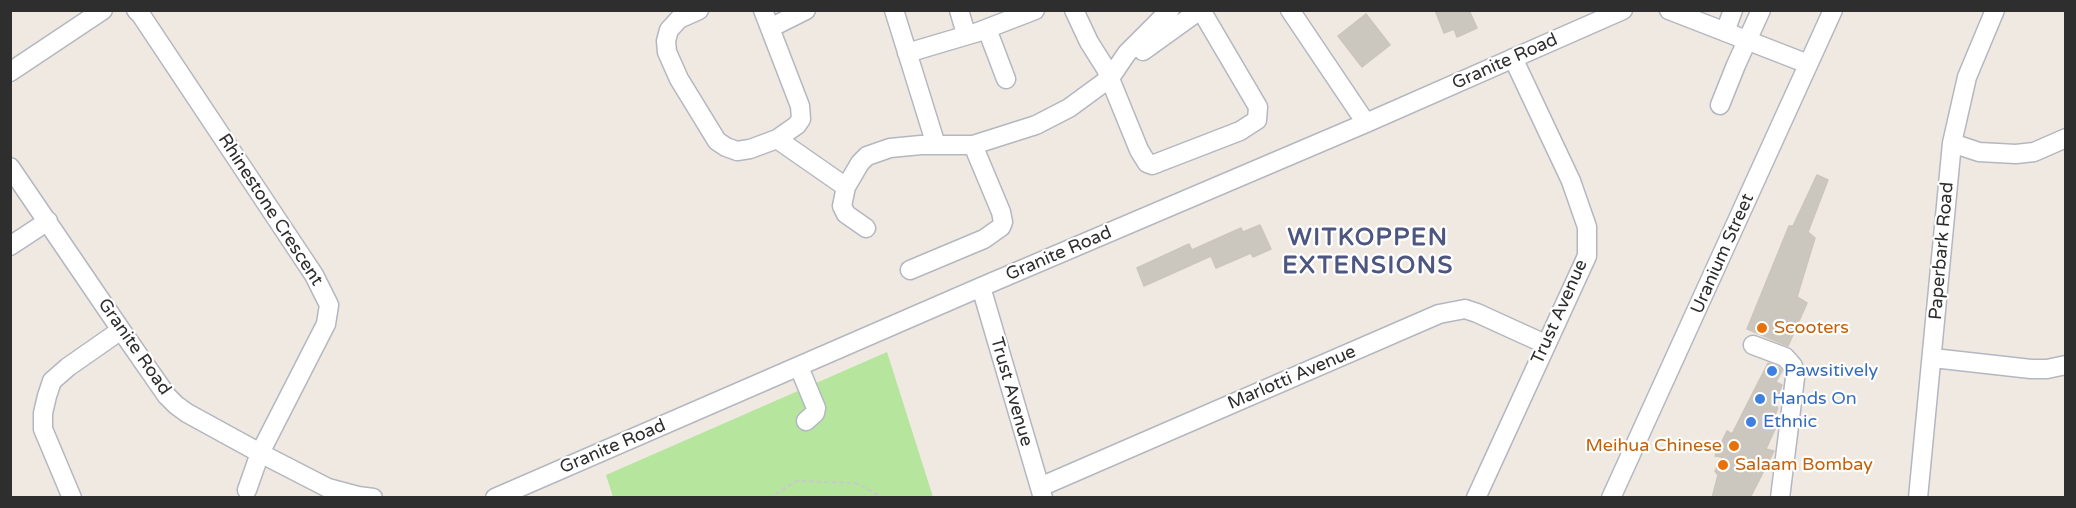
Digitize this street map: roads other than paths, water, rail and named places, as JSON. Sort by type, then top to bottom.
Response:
[{"type":"street","points":[[10,72],[103,10]]},
{"type":"street","name":"Rhinestone Crescent","points":[[136,10],[308,266],[325,292],[329,305],[326,324],[260,453],[247,490]]},
{"type":"street","points":[[699,10],[679,20],[669,30],[666,41],[667,52],[679,79],[717,141],[737,150],[750,149],[777,139],[797,125],[801,118],[801,112],[763,10]]},
{"type":"street","points":[[770,28],[806,10]]},
{"type":"street","points":[[894,10],[936,145]]},
{"type":"street","points":[[959,10],[966,34]]},
{"type":"street","points":[[907,53],[987,29],[1035,10]]},
{"type":"street","points":[[866,228],[851,218],[842,206],[846,187],[860,163],[876,151],[936,145],[973,145],[1036,125],[1069,108],[1115,71],[1201,10],[1258,107],[1257,120],[1249,126],[1152,165],[1147,163],[1139,150],[1115,71],[1074,10]]},
{"type":"street","points":[[1115,71],[1127,53],[1170,10]]},
{"type":"street","name":"Granite Road","points":[[495,498],[1623,10]]},
{"type":"street","points":[[1669,10],[1808,64]]},
{"type":"street","points":[[1725,32],[1733,10]]},
{"type":"street","points":[[1720,105],[1761,10]]},
{"type":"street","name":"Uranium Street","points":[[1611,498],[1704,317],[1808,64],[1833,10]]},
{"type":"street","name":"Paperbark Road","points":[[1918,498],[1952,143],[1967,77],[1995,10]]},
{"type":"street","points":[[1290,12],[1366,123]]},
{"type":"street","points":[[987,29],[1005,79]]},
{"type":"street","name":"Trust Avenue","points":[[1476,498],[1587,256],[1587,227],[1571,181],[1514,58]]},
{"type":"street","points":[[1952,143],[1979,152],[2016,154],[2034,152],[2066,138]]},
{"type":"street","points":[[777,139],[846,187]]},
{"type":"street","points":[[910,270],[984,239],[1001,227],[1003,222],[1001,212],[973,145]]},
{"type":"street","name":"Granite Road","points":[[10,166],[121,330],[176,405],[327,488],[373,498]]},
{"type":"street","points":[[10,246],[48,221]]},
{"type":"street","name":"Trust Avenue","points":[[981,287],[1041,492]]},
{"type":"street","name":"Marlotti Avenue","points":[[1041,492],[1439,314],[1465,309],[1545,344]]},
{"type":"street","points":[[72,498],[43,429],[42,413],[52,381],[121,330]]},
{"type":"street","points":[[1753,345],[1785,357],[1793,366],[1795,378],[1780,498]]},
{"type":"street","points":[[1933,358],[2031,369],[2047,369],[2066,365]]},
{"type":"street","points":[[798,367],[816,408],[815,413],[806,422]]},
{"type":"place","name":"Scooters","points":[[1762,328]]},
{"type":"place","name":"Pawsitively","points":[[1772,371]]},
{"type":"place","name":"Hands On","points":[[1760,399]]},
{"type":"place","name":"Ethnic","points":[[1751,422]]},
{"type":"place","name":"Meihua Chinese","points":[[1734,446]]},
{"type":"place","name":"Salaam Bombay","points":[[1723,465]]},
{"type":"district","name":"WITKOPPEN EXTENSIONS","points":[[1368,253]]}]
